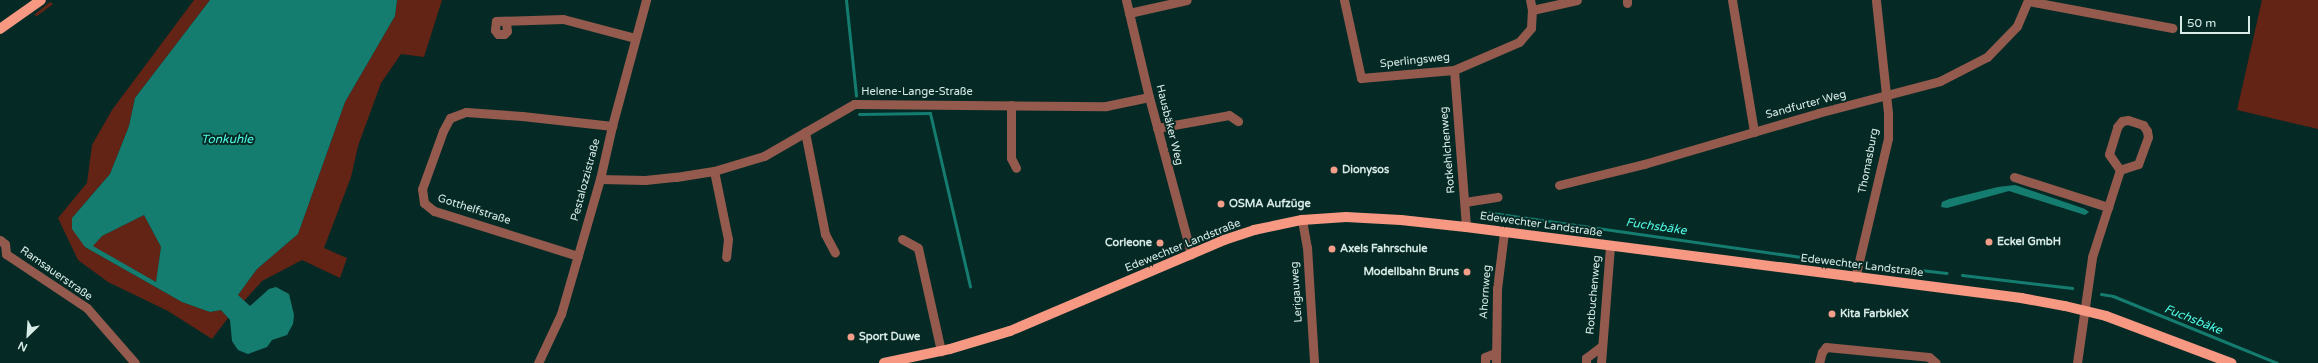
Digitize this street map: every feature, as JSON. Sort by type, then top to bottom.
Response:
[{"type":"main road","points":[[0,29],[34,2]]},
{"type":"main road","name":"Edewechter Landstraße","points":[[884,363],[941,351],[1015,330],[1191,254],[1254,230],[1302,220],[1346,217],[1401,220],[1466,227],[1855,278],[1992,294],[2083,310],[2131,323],[2231,363]]},
{"type":"street","name":"Pestalozzistraße","points":[[538,363],[561,314],[600,179],[612,126],[646,0]]},
{"type":"street","name":"Hausbäker Weg","points":[[1126,0],[1149,97],[1191,254]]},
{"type":"street","points":[[1129,13],[1187,0]]},
{"type":"street","name":"Sperlingsweg","points":[[1344,0],[1361,78],[1454,70],[1519,42],[1531,28],[1532,10]]},
{"type":"street","points":[[1530,0],[1532,10],[1578,0]]},
{"type":"street","points":[[1732,0],[1754,132]]},
{"type":"street","name":"Thomasburg","points":[[1855,278],[1888,138],[1888,114],[1876,0]]},
{"type":"street","points":[[2028,1],[2172,28]]},
{"type":"street","name":"Sandfurter Weg","points":[[1559,185],[1644,164],[1940,81],[1987,57],[2017,26],[2028,1]]},
{"type":"street","points":[[506,22],[563,19],[635,38]]},
{"type":"street","name":"Rotkehlchenweg","points":[[1454,70],[1466,227]]},
{"type":"street","name":"Helene-Lange-Straße","points":[[600,179],[653,179],[714,171],[764,156],[854,104],[1106,106],[1149,97]]},
{"type":"street","points":[[1011,105],[1011,158],[1016,168]]},
{"type":"street","name":"Gotthelfstraße","points":[[578,256],[434,211],[424,203],[422,189],[443,132],[450,118],[466,112],[522,116],[612,126]]},
{"type":"street","points":[[1157,128],[1229,115],[1238,121]]},
{"type":"street","points":[[2128,120],[2143,125],[2147,131],[2148,137],[2138,164],[2120,170],[2109,154],[2117,127],[2122,121],[2128,120]]},
{"type":"street","points":[[804,132],[825,234],[834,253]]},
{"type":"street","points":[[2077,363],[2083,310],[2092,257],[2120,170]]},
{"type":"street","points":[[714,171],[728,239],[726,257]]},
{"type":"street","points":[[2014,177],[2108,207]]},
{"type":"street","points":[[1465,202],[1498,197]]},
{"type":"street","name":"Lerigauweg","points":[[1302,220],[1306,247],[1314,363]]},
{"type":"street","name":"Ahornweg","points":[[1496,363],[1497,289],[1504,232]]},
{"type":"street","points":[[902,239],[918,248],[941,351]]},
{"type":"street","name":"Ramsauerstraße","points":[[0,240],[5,244],[6,254],[86,308],[135,363]]},
{"type":"street","name":"Rotbuchenweg","points":[[1601,363],[1610,246]]},
{"type":"street","name":"Rotbuchenweg","points":[[1586,363],[1586,358],[1602,346]]},
{"type":"street","points":[[1819,363],[1822,352],[1826,347],[1929,357],[1936,363]]},
{"type":"street","points":[[1485,363],[1485,357],[1495,353]]},
{"type":"shaded area","points":[[194,0],[210,0],[135,98],[129,126],[110,174],[72,218],[85,247],[182,302],[210,312],[221,310],[228,318],[212,339],[168,311],[108,282],[78,260],[58,218],[87,183],[92,145],[112,110]]},
{"type":"shaded area","points":[[397,0],[442,0],[424,57],[401,54],[381,83],[358,146],[351,177],[324,248],[347,258],[340,278],[302,260],[262,281],[244,301],[238,295],[257,269],[298,234],[345,102],[395,16]]},
{"type":"shaded area","points":[[2262,0],[2318,0],[2318,129],[2237,110]]},
{"type":"shaded area","points":[[50,2],[53,4],[37,16],[34,15]]},
{"type":"shaded area","points":[[144,215],[161,247],[156,282],[92,246],[102,236]]},
{"type":"water","name":"Tonkuhle","points":[[210,0],[397,0],[395,16],[345,102],[298,234],[257,269],[238,295],[250,306],[269,289],[276,287],[289,294],[294,315],[293,324],[287,335],[272,340],[267,347],[248,354],[238,350],[232,341],[230,320],[221,310],[210,312],[182,302],[85,247],[72,229],[72,218],[110,174],[129,126],[135,98]],"holes":[[[144,215],[161,247],[156,282],[93,246],[102,236]]]},
{"type":"water","points":[[2015,185],[2085,209],[2089,212],[2085,215],[2009,191],[1947,208],[1941,207],[1942,202],[1949,199],[1998,187]]},
{"type":"waterway","points":[[846,0],[856,95]]},
{"type":"waterway","points":[[859,114],[930,113],[970,286]]},
{"type":"waterway","name":"Fuchsbäke","points":[[1485,212],[1823,260]]},
{"type":"waterway","name":"Fuchsbäke","points":[[1886,266],[1947,273]]},
{"type":"waterway","name":"Fuchsbäke","points":[[1962,275],[2072,288]]},
{"type":"waterway","name":"Fuchsbäke","points":[[2101,294],[2113,296],[2277,363]]},
{"type":"place","name":"Dionysos","points":[[1334,170]]},
{"type":"place","name":"OSMA Aufzüge","points":[[1221,204]]},
{"type":"place","name":"Eckel GmbH","points":[[1989,242]]},
{"type":"place","name":"Corleone","points":[[1160,243]]},
{"type":"place","name":"Axels Fahrschule","points":[[1332,249]]},
{"type":"place","name":"Modellbahn Bruns","points":[[1467,272]]},
{"type":"place","name":"Kita FarbkleX","points":[[1832,314]]},
{"type":"place","name":"Sport Duwe","points":[[851,337]]}]
